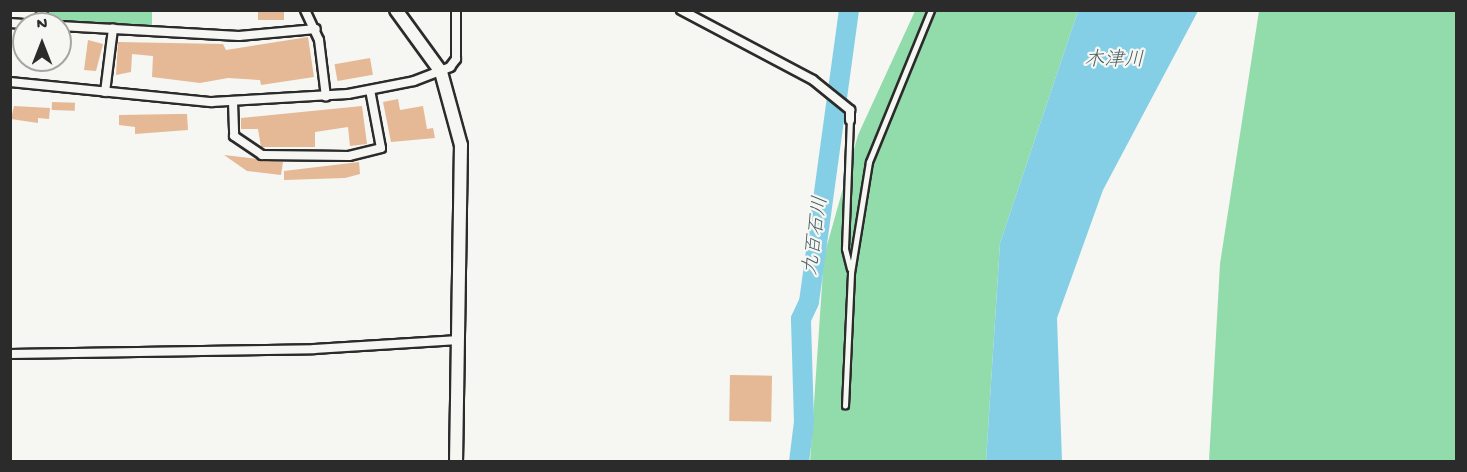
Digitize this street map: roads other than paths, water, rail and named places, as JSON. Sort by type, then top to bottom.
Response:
[{"type":"street","points":[[305,10],[316,29],[326,97]]},
{"type":"street","points":[[396,10],[441,72],[462,158],[456,462]]},
{"type":"street","points":[[10,82],[233,102],[326,97],[370,90],[441,72],[456,59],[456,10]]},
{"type":"street","points":[[681,10],[830,93],[850,115]]},
{"type":"street","points":[[72,27],[239,36],[316,29]]},
{"type":"street","points":[[105,92],[113,29]]},
{"type":"street","points":[[233,102],[234,136],[262,155],[349,156],[381,148],[370,90]]},
{"type":"street","points":[[10,354],[314,349],[459,340]]},
{"type":"lane","points":[[845,406],[851,273],[880,125],[931,10]]},
{"type":"lane","points":[[850,115],[844,249],[851,273]]},
{"type":"water","name":"木津川","points":[[1078,11],[1198,11],[1103,190],[1057,318],[1062,461],[986,461],[1000,243]]},
{"type":"waterway","name":"九百石川","points":[[799,462],[804,422],[801,319],[809,302],[849,10]]}]
